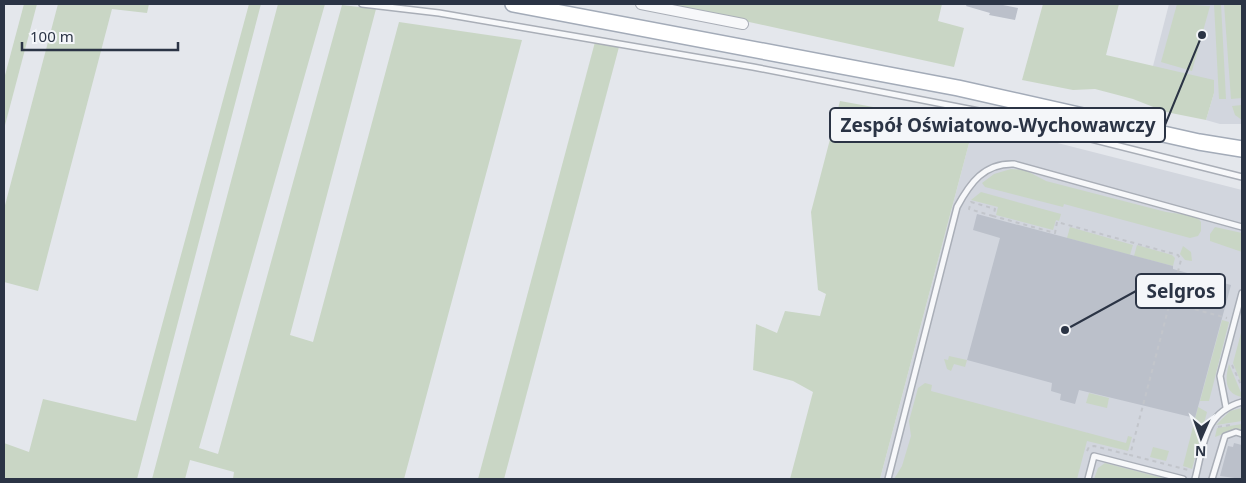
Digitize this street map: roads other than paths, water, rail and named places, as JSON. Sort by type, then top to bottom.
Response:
[{"type":"main road","points":[[513,4],[958,88],[1199,142],[1242,149]]},
{"type":"main road","points":[[1199,142],[1242,155]]},
{"type":"street","points":[[641,4],[742,24]]},
{"type":"lane","points":[[362,4],[439,13],[744,66],[984,112],[1242,177]]},
{"type":"lane","points":[[888,479],[957,207],[981,172],[1000,164],[1014,164],[1242,227]]},
{"type":"lane","points":[[1226,407],[1220,376],[1242,293]]},
{"type":"lane","points":[[1196,479],[1211,421],[1226,407],[1242,402]]},
{"type":"lane","points":[[1212,479],[1225,436],[1236,432],[1242,434]]},
{"type":"lane","points":[[1088,479],[1094,456],[1184,479]]},
{"type":"place","name":"Zespół Oświatowo-Wychowawczy","points":[[1202,35]]},
{"type":"place","name":"Selgros","points":[[1065,330]]}]
